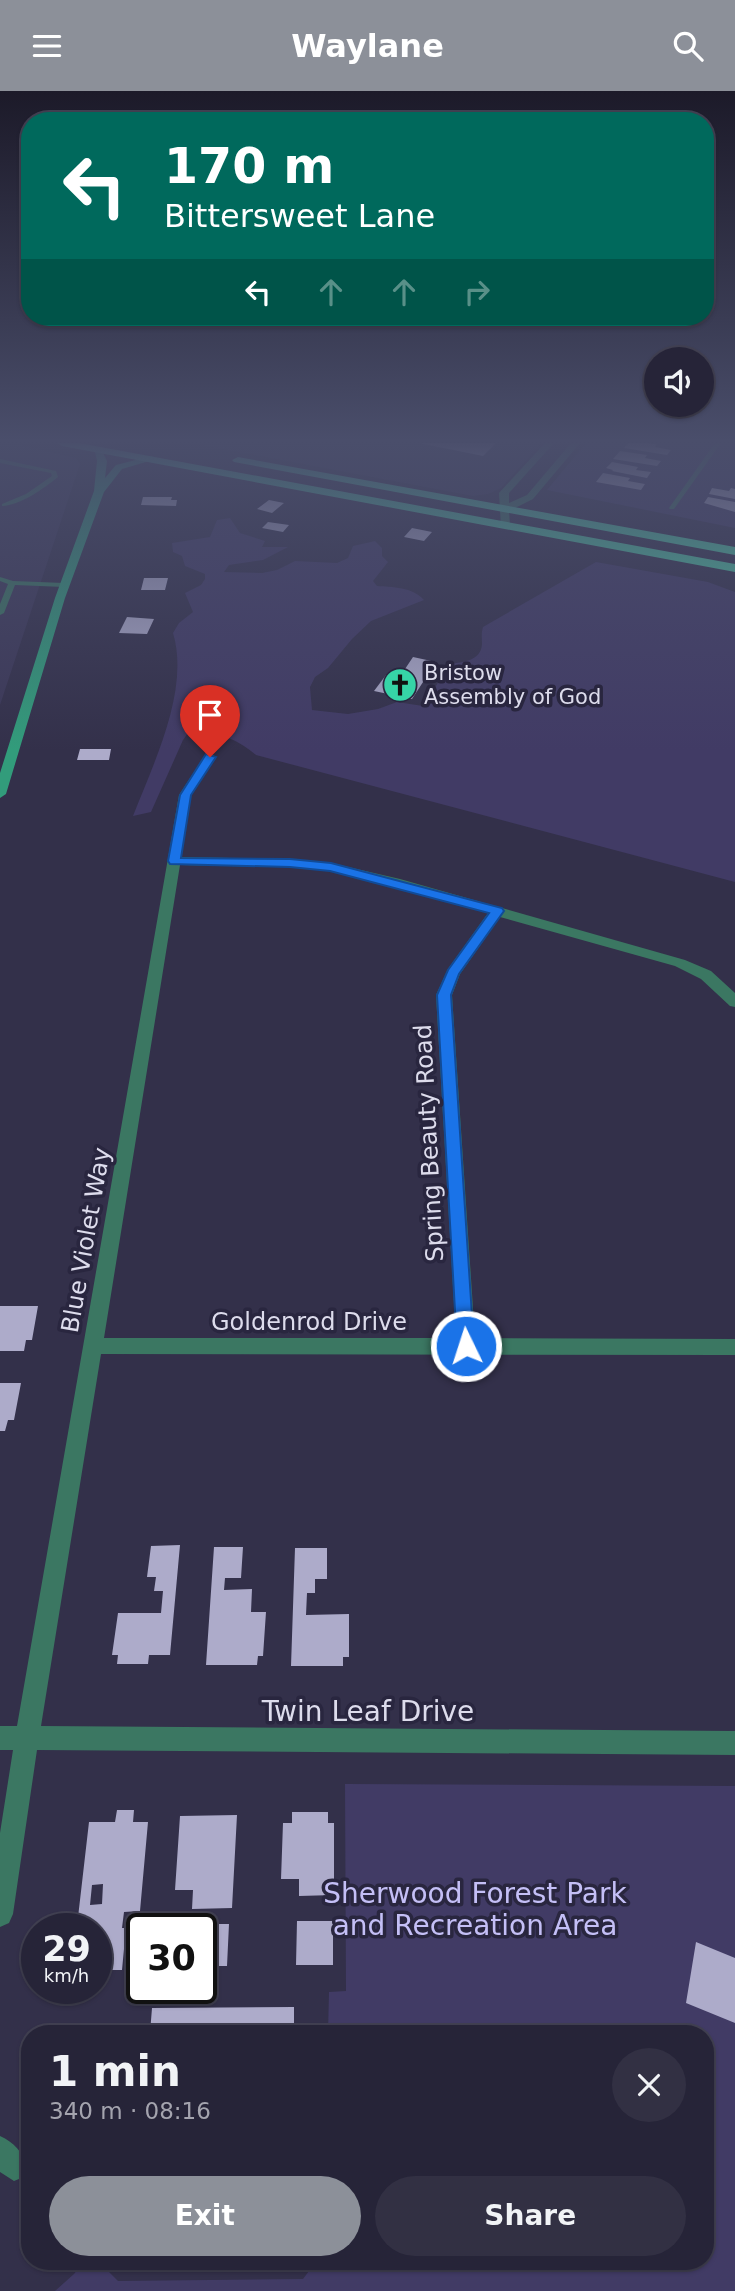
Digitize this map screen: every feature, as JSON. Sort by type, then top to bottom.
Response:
[{"type":"highway","points":[[616,546],[735,568]]},
{"type":"highway","points":[[706,546],[735,551]]},
{"type":"street","points":[[0,794],[79,546]]},
{"type":"street","name":"Blue Violet Way","points":[[0,1915],[27,1738],[174,861],[186,795],[210,757]]},
{"type":"street","points":[[174,861],[290,863],[331,867],[680,963],[706,975],[735,1002]]},
{"type":"street","name":"Spring Beauty Road","points":[[466,1346],[444,995],[453,973],[497,911]]},
{"type":"street","name":"Goldenrod Drive","points":[[93,1346],[735,1346]]},
{"type":"street","name":"Twin Leaf Drive","points":[[0,1738],[735,1743]]},
{"type":"lane","points":[[0,579],[12,583],[64,585]]},
{"type":"lane","points":[[0,613],[12,583]]},
{"type":"shaded area","points":[[0,546],[53,546],[0,705]]},
{"type":"green space","points":[[172,546],[288,547],[263,560],[229,565],[224,572],[262,573],[277,570],[295,561],[337,563],[348,558],[353,546],[380,546],[382,556],[388,562],[373,581],[377,586],[408,590],[424,600],[371,621],[328,668],[315,677],[310,687],[312,710],[348,714],[378,709],[397,702],[423,706],[450,664],[470,660],[478,654],[481,650],[483,627],[596,562],[708,582],[735,592],[735,882],[256,755],[233,740],[207,733],[188,733],[151,812],[133,816],[159,749],[173,702],[177,655],[173,633],[179,623],[193,612],[185,593],[201,585],[205,579],[205,574],[185,566],[182,556],[173,552]]},
{"type":"green space","name":"Sherwood Forest Park and Recreation Area","points":[[345,1784],[735,1786],[735,2291],[55,2291],[77,2270],[107,2270],[118,2281],[303,2279],[310,2270],[714,2270],[714,2025],[328,2025],[329,1992],[346,1991]]},
{"type":"building","points":[[144,578],[168,578],[165,590],[141,590]]},
{"type":"building","points":[[127,617],[154,619],[147,634],[119,633]]},
{"type":"building","name":"Bristow Assembly of God","points":[[413,657],[436,662],[412,699],[374,691],[386,675],[399,678]]},
{"type":"building","points":[[80,749],[111,749],[109,760],[77,760]]},
{"type":"building","points":[[0,1306],[38,1306],[32,1340],[26,1340],[24,1351],[0,1351]]},
{"type":"building","points":[[0,1383],[21,1383],[14,1420],[8,1420],[5,1431],[0,1431]]},
{"type":"building","points":[[180,1545],[170,1655],[149,1655],[148,1664],[117,1664],[118,1655],[112,1655],[118,1613],[161,1613],[163,1591],[154,1591],[156,1577],[147,1577],[151,1546]]},
{"type":"building","points":[[214,1547],[243,1547],[241,1578],[225,1578],[224,1590],[252,1589],[251,1612],[266,1612],[263,1656],[258,1656],[257,1665],[206,1665]]},
{"type":"building","points":[[295,1548],[327,1548],[327,1579],[315,1579],[315,1593],[307,1593],[306,1615],[349,1614],[349,1657],[343,1657],[343,1666],[291,1666]]},
{"type":"building","points":[[117,1810],[134,1810],[133,1822],[148,1822],[140,1911],[124,1912],[122,1928],[126,1928],[122,1970],[112,1970],[112,1913],[78,1913],[89,1822],[115,1822]],"holes":[[[103,1884],[102,1904],[90,1905],[92,1885]]]},
{"type":"building","points":[[292,1812],[328,1812],[328,1823],[334,1823],[334,1895],[299,1896],[299,1879],[281,1879],[283,1823],[292,1823]]},
{"type":"building","points":[[237,1815],[232,1908],[192,1909],[193,1890],[175,1890],[180,1816]]},
{"type":"building","points":[[297,1921],[333,1921],[333,1965],[296,1965]]},
{"type":"building","points":[[217,1924],[229,1924],[227,1966],[217,1966]]},
{"type":"building","points":[[696,1942],[735,1958],[735,2023],[686,2003]]},
{"type":"building","points":[[294,2007],[294,2025],[151,2025],[152,2008]]},
{"type":"place","name":"Bristow Assembly of God","points":[[400,685]]},
{"type":"route","points":[[210,757],[186,795],[174,861],[290,863],[331,867],[497,911],[453,973],[444,995],[466,1346]]}]
